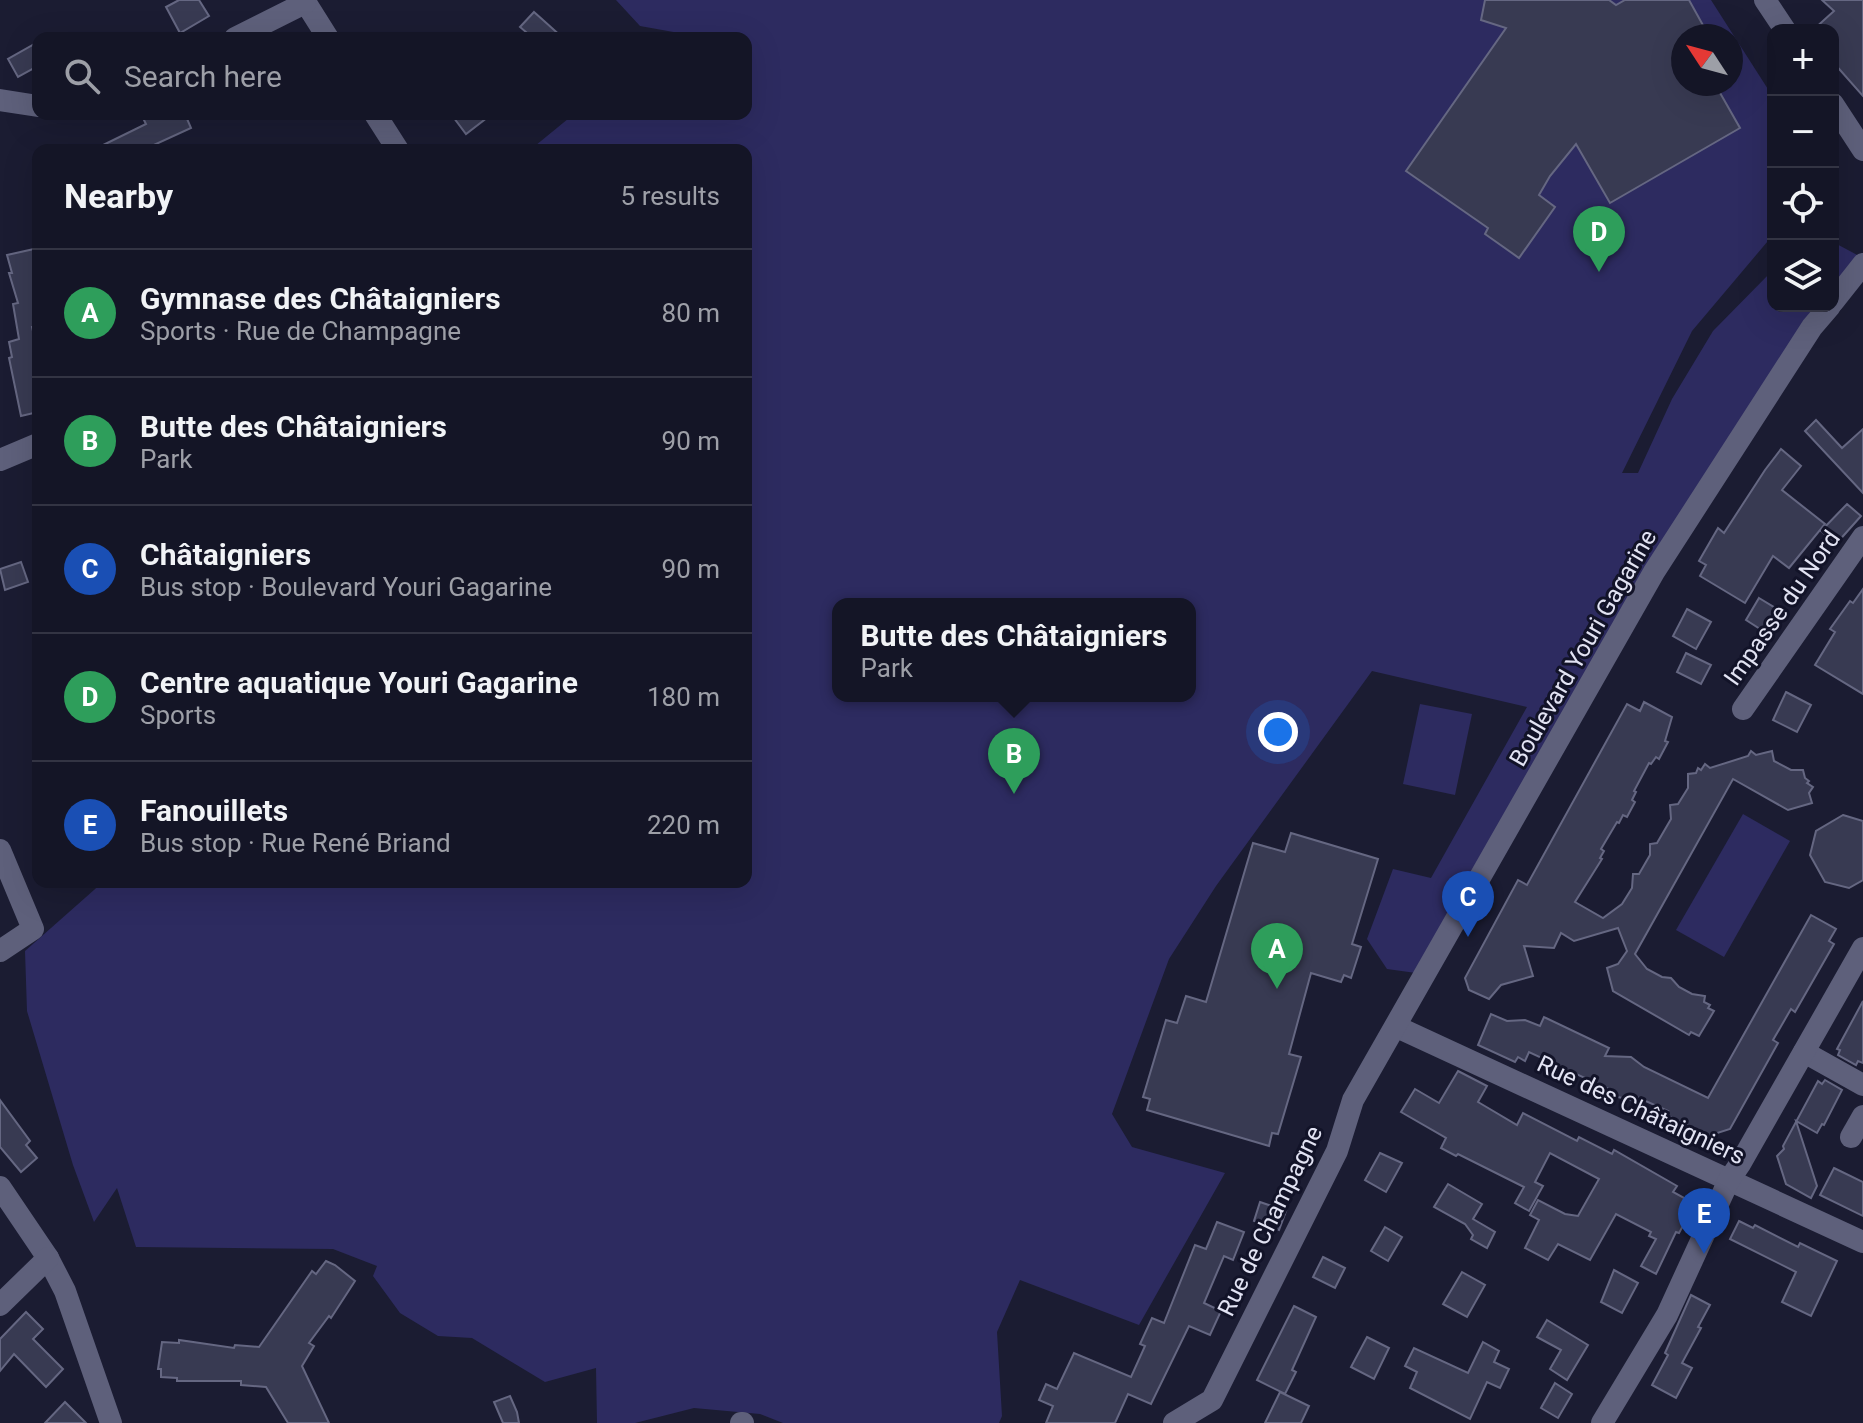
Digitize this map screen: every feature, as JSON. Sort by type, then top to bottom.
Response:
[{"type":"street","points":[[1765,0],[1781,24]]},
{"type":"street","points":[[246,32],[305,1],[324,32]]},
{"type":"street","points":[[0,100],[32,105]]},
{"type":"street","points":[[1839,113],[1863,150]]},
{"type":"street","points":[[379,120],[394,144]]},
{"type":"street","name":"Boulevard Youri Gagarine","points":[[1839,294],[1863,264]]},
{"type":"street","name":"Boulevard Youri Gagarine","points":[[1397,1027],[1654,572],[1824,312]]},
{"type":"street","points":[[0,460],[32,447]]},
{"type":"street","name":"Impasse du Nord","points":[[1743,709],[1863,537]]},
{"type":"street","points":[[0,850],[33,929],[0,951]]},
{"type":"street","points":[[1602,1423],[1667,1315],[1729,1180],[1863,948]]},
{"type":"street","name":"Rue des Châtaigniers","points":[[1397,1027],[1863,1242]]},
{"type":"street","name":"Rue de Champagne","points":[[1174,1423],[1212,1400],[1337,1151],[1353,1100],[1397,1027]]},
{"type":"street","points":[[1804,1052],[1863,1085]]},
{"type":"street","points":[[1851,1137],[1863,1116]]},
{"type":"street","points":[[0,1187],[48,1258],[74,1312],[111,1423]]},
{"type":"street","points":[[0,1305],[48,1258]]},
{"type":"shaded area","points":[[616,0],[1711,0],[1726,24],[1671,24],[1671,96],[1743,96],[1743,50],[1767,88],[1767,242],[1692,331],[1622,473],[1638,473],[1672,399],[1713,331],[1767,276],[1767,312],[1814,312],[1416,973],[1387,969],[1367,939],[1393,869],[1431,878],[1527,707],[1372,671],[1216,886],[1169,959],[1112,1114],[1132,1147],[1225,1173],[1139,1325],[1020,1280],[997,1332],[1002,1416],[999,1423],[783,1423],[760,1414],[694,1408],[635,1423],[597,1423],[596,1368],[545,1382],[472,1338],[438,1336],[400,1313],[373,1276],[377,1266],[333,1249],[136,1247],[117,1188],[94,1222],[73,1165],[27,1011],[25,951],[96,888],[752,888],[752,144],[537,144],[567,120],[752,120],[752,32],[673,32],[640,26]]},
{"type":"shaded area","points":[[1839,245],[1861,257],[1839,282]]},
{"type":"shaded area","points":[[1420,704],[1472,714],[1455,795],[1403,784]]},
{"type":"shaded area","points":[[1743,814],[1790,841],[1724,957],[1676,930]]},
{"type":"building","points":[[179,0],[199,0],[209,16],[179,32],[166,7]]},
{"type":"building","points":[[1485,0],[1609,0],[1616,5],[1625,0],[1689,0],[1702,24],[1671,24],[1671,96],[1722,96],[1740,128],[1610,203],[1576,144],[1539,195],[1555,207],[1519,258],[1485,234],[1488,228],[1406,171],[1506,28],[1481,20]]},
{"type":"building","points":[[1822,0],[1863,0],[1863,96],[1839,69],[1839,24],[1820,24],[1834,11]]},
{"type":"building","points":[[534,12],[556,32],[526,32],[520,27]]},
{"type":"building","points":[[32,45],[32,69],[18,77],[8,59]]},
{"type":"building","points":[[144,120],[188,120],[191,128],[156,144],[105,144],[146,124]]},
{"type":"building","points":[[456,120],[484,120],[466,134]]},
{"type":"building","points":[[32,249],[32,413],[21,416],[9,358],[12,357],[9,342],[19,339],[13,304],[18,303],[7,255]]},
{"type":"building","points":[[1816,420],[1842,448],[1863,429],[1863,493],[1805,431]]},
{"type":"building","points":[[1781,449],[1801,466],[1782,490],[1825,524],[1789,568],[1773,556],[1745,603],[1700,576],[1706,565],[1699,561],[1718,528],[1724,533]]},
{"type":"building","points":[[1847,504],[1861,516],[1836,544],[1821,531]]},
{"type":"building","points":[[21,562],[28,582],[5,590],[0,569]]},
{"type":"building","points":[[1863,589],[1863,694],[1815,665],[1835,632],[1830,629]]},
{"type":"building","points":[[1759,598],[1782,612],[1768,634],[1746,620]]},
{"type":"building","points":[[1687,609],[1711,622],[1696,649],[1673,636]]},
{"type":"building","points":[[1686,653],[1711,665],[1701,684],[1677,672]]},
{"type":"building","points":[[1786,692],[1811,705],[1797,732],[1773,720]]},
{"type":"building","points":[[1644,702],[1672,717],[1665,741],[1668,742],[1659,759],[1656,757],[1649,763],[1634,791],[1632,800],[1635,802],[1627,817],[1623,815],[1617,822],[1601,849],[1604,851],[1602,859],[1575,902],[1603,918],[1622,904],[1632,888],[1633,874],[1639,874],[1650,855],[1650,844],[1657,843],[1671,819],[1670,805],[1678,804],[1688,788],[1688,774],[1696,773],[1705,764],[1710,768],[1748,756],[1751,751],[1756,755],[1772,751],[1774,761],[1791,770],[1803,770],[1809,781],[1807,783],[1813,787],[1809,793],[1812,803],[1788,810],[1733,779],[1635,954],[1647,969],[1671,978],[1692,994],[1705,996],[1704,1002],[1714,1011],[1699,1036],[1691,1032],[1689,1035],[1613,991],[1607,968],[1618,964],[1627,951],[1618,928],[1574,941],[1561,933],[1554,948],[1524,946],[1533,976],[1501,985],[1489,999],[1469,990],[1465,978],[1518,880],[1527,885],[1627,704],[1640,711]]},
{"type":"building","points":[[1843,815],[1863,821],[1863,880],[1849,888],[1825,882],[1810,855],[1816,831]]},
{"type":"building","points":[[1291,833],[1378,859],[1352,944],[1361,947],[1351,978],[1344,975],[1341,982],[1311,973],[1289,1054],[1301,1057],[1278,1134],[1272,1133],[1269,1146],[1147,1110],[1150,1099],[1143,1097],[1166,1020],[1177,1023],[1186,996],[1206,1002],[1253,843],[1285,852]]},
{"type":"building","points":[[1811,915],[1836,929],[1829,941],[1834,944],[1795,1012],[1791,1009],[1773,1040],[1778,1043],[1730,1129],[1708,1136],[1666,1115],[1668,1111],[1637,1097],[1635,1101],[1618,1097],[1611,1090],[1529,1052],[1525,1061],[1518,1057],[1515,1062],[1478,1045],[1491,1014],[1507,1021],[1525,1020],[1540,1026],[1544,1017],[1609,1048],[1605,1056],[1631,1057],[1644,1067],[1708,1098]]},
{"type":"building","points":[[1863,1001],[1863,1063],[1858,1061],[1856,1065],[1838,1055],[1840,1050],[1837,1049]]},
{"type":"building","points":[[1458,1071],[1487,1086],[1478,1102],[1517,1125],[1523,1113],[1577,1141],[1579,1137],[1612,1154],[1614,1150],[1677,1186],[1673,1192],[1695,1204],[1679,1233],[1676,1232],[1656,1274],[1641,1266],[1656,1239],[1649,1236],[1651,1232],[1616,1214],[1590,1260],[1558,1244],[1548,1260],[1525,1248],[1539,1220],[1530,1215],[1538,1200],[1565,1214],[1578,1216],[1599,1179],[1550,1153],[1535,1182],[1543,1186],[1529,1211],[1515,1203],[1524,1187],[1441,1148],[1446,1138],[1401,1112],[1415,1089],[1439,1103]]},
{"type":"building","points":[[1825,1080],[1842,1090],[1817,1133],[1796,1121],[1818,1081],[1822,1084]]},
{"type":"building","points":[[0,1100],[30,1141],[26,1145],[37,1158],[21,1172],[0,1147]]},
{"type":"building","points":[[1796,1122],[1817,1186],[1811,1198],[1786,1184],[1777,1156],[1784,1149]]},
{"type":"building","points":[[1380,1153],[1402,1163],[1386,1192],[1365,1180]]},
{"type":"building","points":[[1834,1168],[1863,1182],[1863,1216],[1820,1195]]},
{"type":"building","points":[[1448,1184],[1482,1204],[1473,1219],[1495,1232],[1487,1248],[1471,1239],[1473,1235],[1465,1224],[1434,1207]]},
{"type":"building","points":[[1260,1202],[1286,1211],[1279,1230],[1254,1221]]},
{"type":"building","points":[[1739,1221],[1753,1228],[1755,1225],[1798,1247],[1800,1243],[1837,1261],[1811,1316],[1782,1302],[1796,1272],[1730,1239]]},
{"type":"building","points":[[1217,1222],[1244,1232],[1233,1260],[1224,1256],[1204,1303],[1221,1311],[1210,1335],[1189,1326],[1151,1404],[1128,1394],[1115,1423],[1046,1423],[1053,1406],[1039,1400],[1046,1384],[1057,1389],[1074,1353],[1131,1377],[1145,1346],[1140,1344],[1152,1318],[1164,1323],[1195,1245],[1206,1249]]},
{"type":"building","points":[[1385,1227],[1402,1237],[1388,1261],[1371,1251]]},
{"type":"building","points":[[1323,1257],[1345,1268],[1335,1288],[1313,1277]]},
{"type":"building","points":[[326,1261],[355,1281],[331,1318],[329,1316],[309,1343],[314,1346],[302,1366],[329,1423],[288,1423],[266,1387],[241,1385],[241,1381],[177,1381],[177,1378],[161,1377],[161,1369],[158,1369],[162,1342],[179,1343],[179,1340],[234,1348],[235,1345],[259,1347],[312,1271],[316,1274]]},
{"type":"building","points":[[1614,1270],[1638,1283],[1622,1313],[1601,1302]]},
{"type":"building","points":[[1462,1272],[1485,1285],[1467,1317],[1443,1304]]},
{"type":"building","points":[[1691,1295],[1710,1305],[1682,1363],[1692,1368],[1676,1398],[1652,1385],[1668,1355],[1665,1353]]},
{"type":"building","points":[[1294,1306],[1316,1317],[1292,1370],[1296,1372],[1285,1394],[1257,1380]]},
{"type":"building","points":[[26,1312],[43,1329],[33,1339],[63,1369],[46,1387],[14,1354],[0,1371],[0,1339]]},
{"type":"building","points":[[1547,1320],[1588,1345],[1567,1380],[1550,1369],[1561,1350],[1537,1337]]},
{"type":"building","points":[[1367,1337],[1389,1348],[1374,1379],[1351,1367]]},
{"type":"building","points":[[1483,1342],[1499,1351],[1494,1362],[1509,1369],[1500,1388],[1487,1382],[1470,1419],[1410,1388],[1417,1372],[1405,1366],[1414,1348],[1468,1373]]},
{"type":"building","points":[[1555,1383],[1572,1394],[1558,1418],[1541,1408]]},
{"type":"building","points":[[1280,1392],[1309,1406],[1301,1423],[1265,1423]]},
{"type":"building","points":[[510,1396],[519,1423],[503,1423],[494,1402]]},
{"type":"building","points":[[65,1402],[86,1423],[45,1423]]},
{"type":"place","name":"Centre aquatique Youri Gagarine","points":[[1599,272]]},
{"type":"place","name":"Butte des Châtaigniers","points":[[1014,794]]},
{"type":"place","name":"Châtaigniers","points":[[1468,937]]},
{"type":"place","name":"Gymnase des Châtaigniers","points":[[1277,989]]},
{"type":"place","name":"Fanouillets","points":[[1704,1254]]}]
